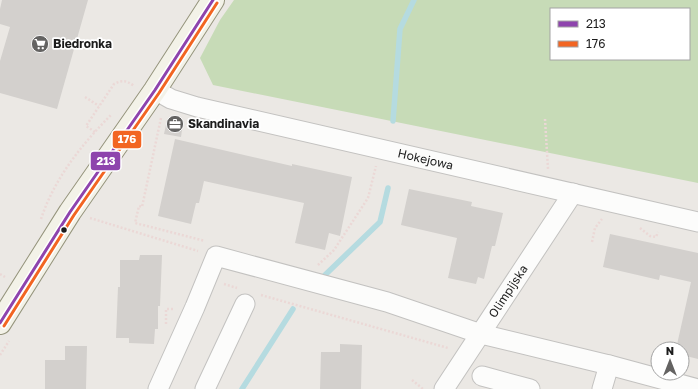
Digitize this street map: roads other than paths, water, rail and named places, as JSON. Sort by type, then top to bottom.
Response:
[{"type":"street","points":[[0,323],[146,90],[213,0]]},
{"type":"street","name":"Hokejowa","points":[[146,90],[197,107],[698,222]]},
{"type":"street","name":"Olimpijska","points":[[444,389],[572,193]]},
{"type":"street","points":[[158,389],[207,279],[214,250],[387,302],[481,334],[609,365],[698,389]]},
{"type":"street","points":[[205,389],[250,296]]},
{"type":"street","points":[[602,389],[609,365]]},
{"type":"street","points":[[482,376],[530,389]]},
{"type":"waterway","points":[[393,121],[400,29],[414,0]]},
{"type":"waterway","points":[[325,275],[380,222],[388,188]]},
{"type":"waterway","points":[[242,389],[293,309]]},
{"type":"place","name":"Biedronka","points":[[40,44]]},
{"type":"place","name":"Skandinavia","points":[[175,124]]}]
